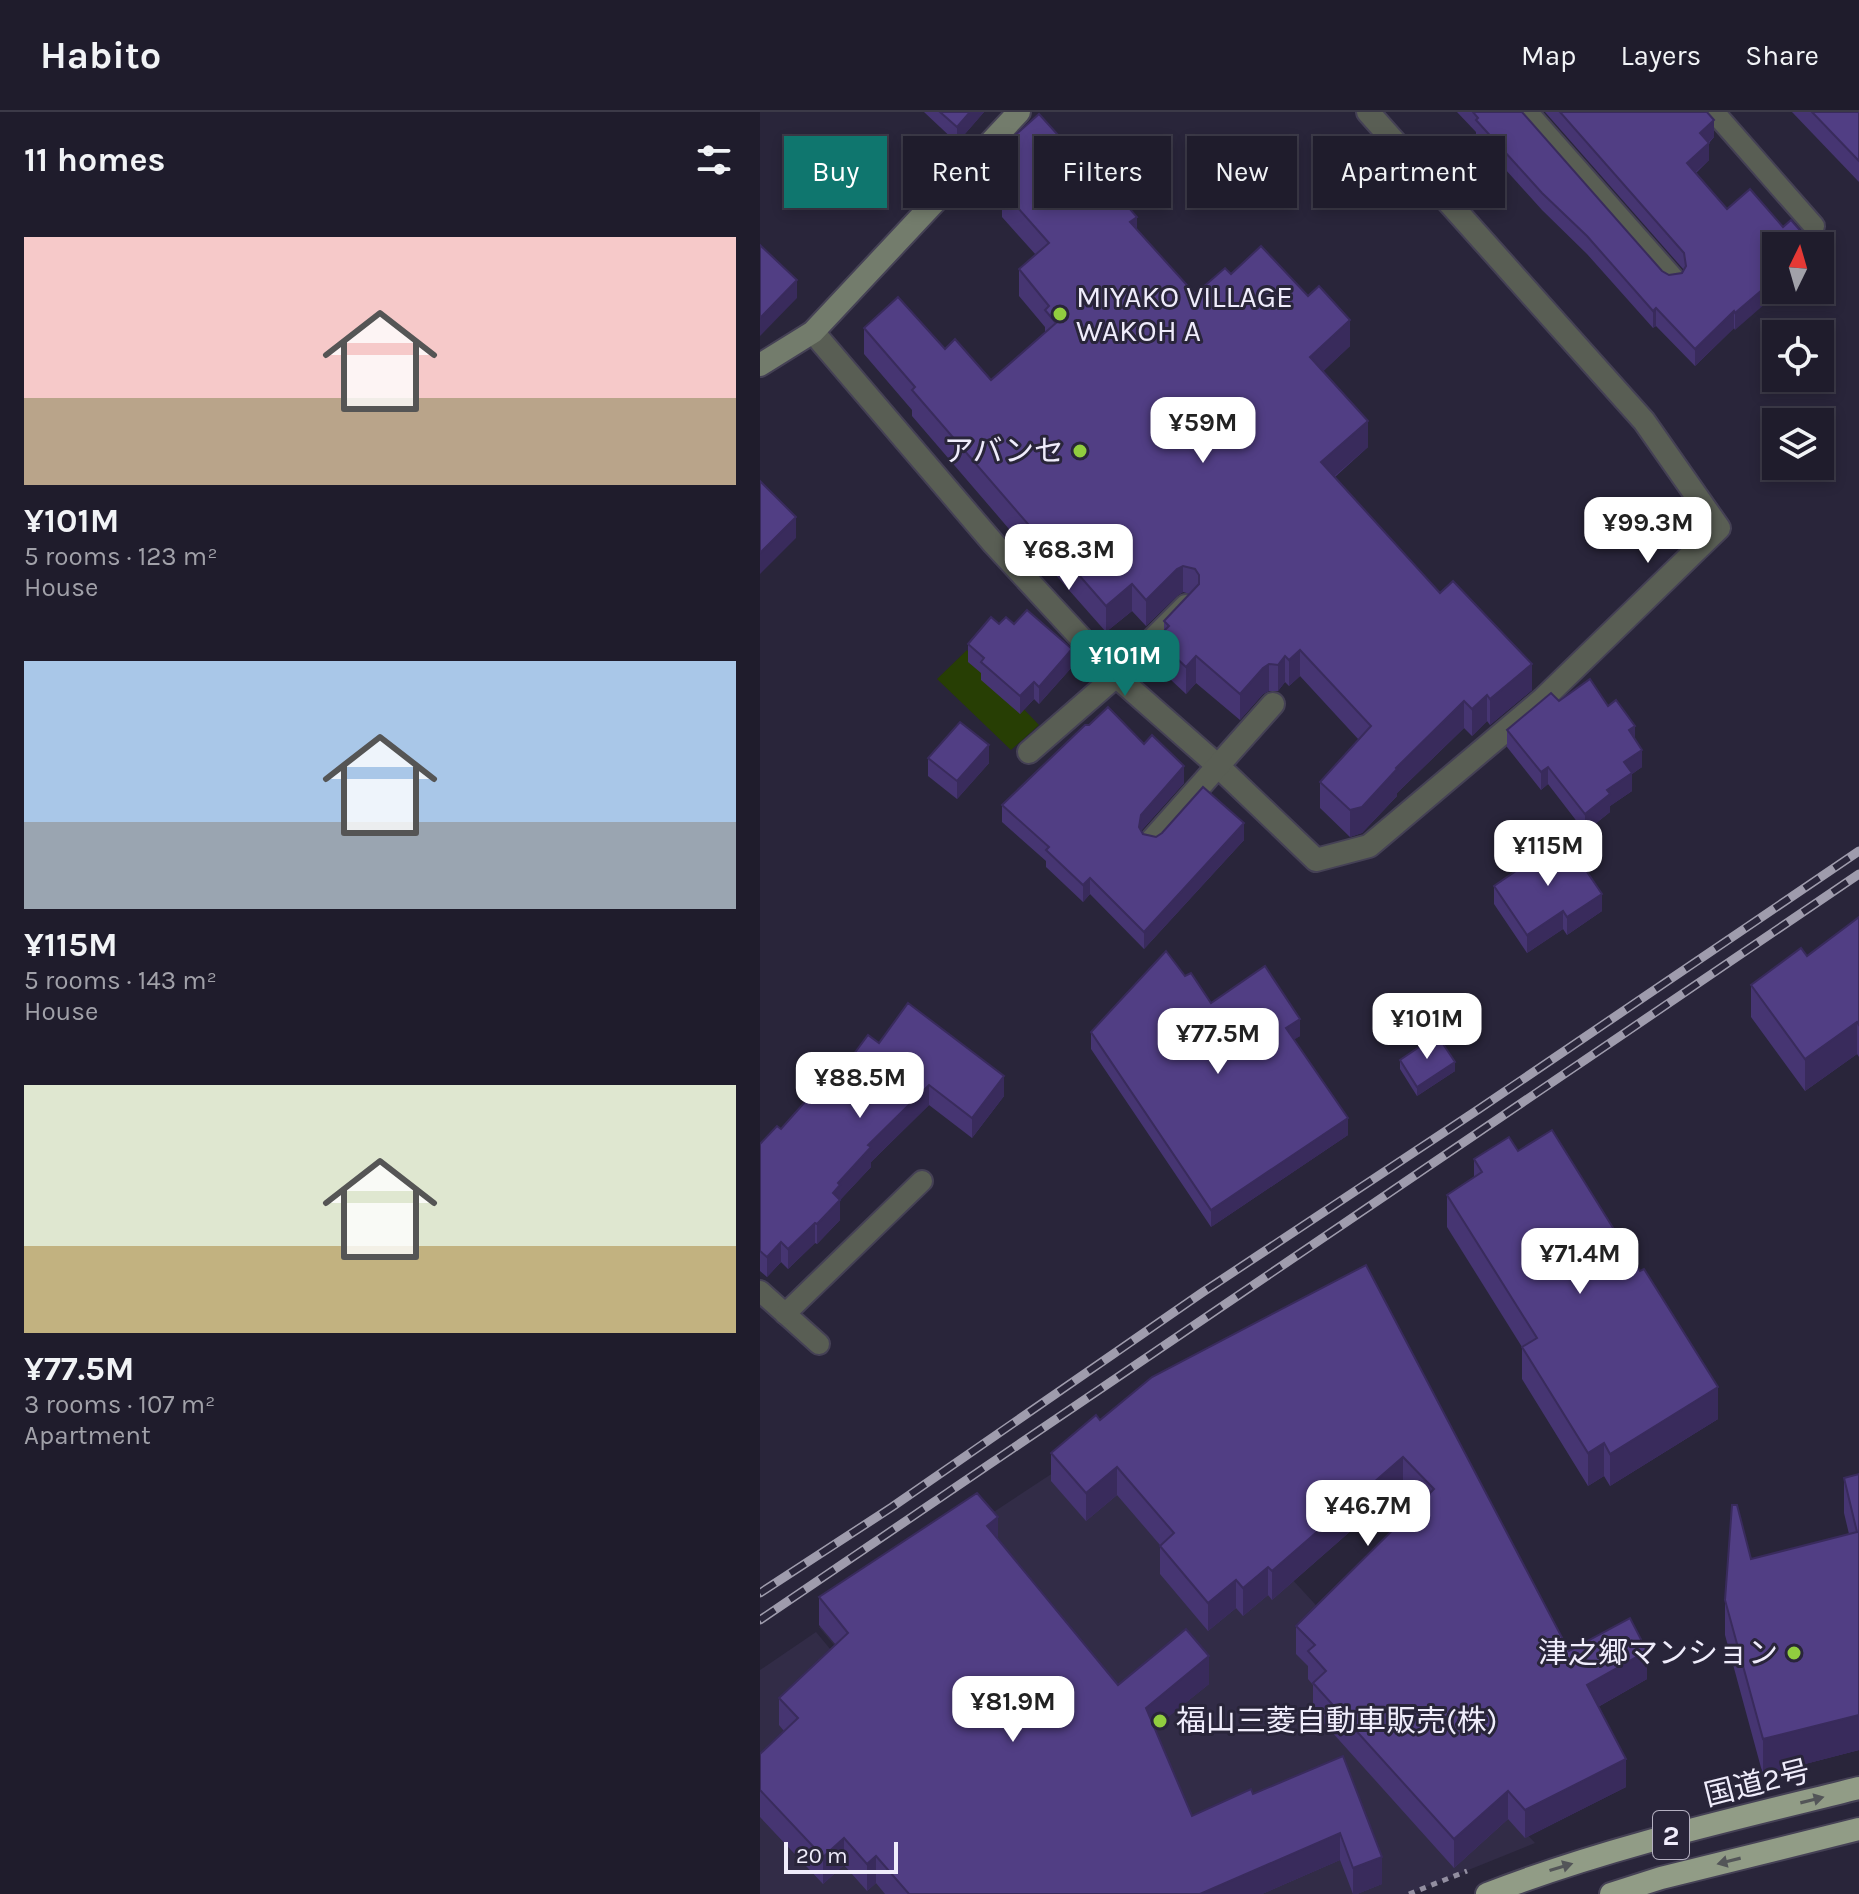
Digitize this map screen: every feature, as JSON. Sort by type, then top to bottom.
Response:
[{"type":"highway","name":"国道2号","points":[[1487,1894],[1644,1842],[1859,1788]]},
{"type":"highway","name":"2","points":[[1611,1894],[1661,1878],[1859,1829]]},
{"type":"main road","points":[[760,365],[813,332],[1019,112]]},
{"type":"street","points":[[813,332],[994,544],[1116,676],[1217,765],[1316,860],[1369,846],[1543,699],[1719,528],[1644,421],[1368,112]]},
{"type":"street","points":[[1526,112],[1673,279]]},
{"type":"street","points":[[1029,752],[1116,676],[1186,606]]},
{"type":"street","points":[[1152,840],[1273,704]]},
{"type":"lane","points":[[1714,112],[1814,226]]},
{"type":"lane","points":[[785,1314],[922,1181]]},
{"type":"lane","points":[[760,1291],[819,1344]]},
{"type":"shaded area","name":"福山三菱自動車販売(株)","points":[[1141,1415],[1535,1843],[1409,1894],[912,1894],[975,1815],[819,1627]]},
{"type":"shaded area","points":[[816,1632],[958,1803],[900,1894],[760,1894],[760,1670]]},
{"type":"green space","points":[[967,650],[1039,725],[1011,750],[937,679]]},
{"type":"building","points":[[940,112],[970,112],[957,127]]},
{"type":"building","points":[[1473,112],[1522,112],[1662,271],[1669,275],[1682,273],[1686,266],[1684,253],[1560,112],[1707,112],[1714,120],[1700,133],[1709,143],[1687,163],[1727,209],[1750,189],[1783,227],[1791,220],[1802,232],[1762,232],[1762,290],[1734,311],[1695,349],[1656,308],[1653,311],[1587,236],[1505,152],[1505,136],[1490,136],[1476,120],[1478,118]]},
{"type":"building","points":[[1812,112],[1859,112],[1859,161]]},
{"type":"building","points":[[1039,114],[1059,136],[1034,136],[1034,208],[1129,208],[1137,217],[1130,222],[1195,294],[1225,268],[1231,274],[1261,246],[1308,296],[1319,286],[1350,320],[1310,357],[1368,421],[1321,462],[1440,593],[1453,581],[1532,664],[1490,699],[1487,695],[1472,709],[1464,701],[1396,768],[1362,807],[1350,810],[1320,782],[1371,726],[1300,650],[1289,660],[1285,656],[1278,665],[1269,664],[1263,668],[1240,694],[1196,656],[1186,667],[1156,639],[1169,626],[1164,621],[1199,584],[1195,569],[1183,566],[1177,569],[1146,600],[1132,584],[1106,606],[1038,528],[1034,531],[912,390],[915,387],[864,328],[898,297],[945,349],[955,339],[991,380],[1056,323],[1045,310],[1049,306],[1019,269],[1049,243],[1018,208],[1018,136],[1014,136]]},
{"type":"building","points":[[760,245],[797,280],[760,318]]},
{"type":"building","points":[[760,481],[796,517],[760,553]]},
{"type":"building","points":[[1027,610],[1072,649],[1039,687],[1034,682],[1020,696],[981,662],[984,658],[968,644],[991,617],[999,624],[1006,617],[1014,624]]},
{"type":"building","points":[[1590,679],[1608,706],[1616,700],[1635,726],[1629,730],[1642,750],[1624,762],[1632,773],[1607,790],[1610,794],[1585,814],[1548,767],[1541,772],[1507,730],[1551,693],[1559,701]]},
{"type":"building","points":[[1108,707],[1144,744],[1152,735],[1184,766],[1141,815],[1139,827],[1143,834],[1156,837],[1162,833],[1203,787],[1244,823],[1144,932],[1090,878],[1083,885],[1046,850],[1049,847],[1002,805]]},
{"type":"building","points":[[960,722],[989,745],[957,781],[928,758]]},
{"type":"building","points":[[1564,838],[1602,894],[1567,917],[1563,911],[1527,935],[1494,886]]},
{"type":"building","points":[[1859,917],[1859,1025],[1857,1022],[1805,1059],[1751,985],[1801,948],[1807,956]]},
{"type":"building","points":[[1166,951],[1185,976],[1191,973],[1211,1003],[1265,966],[1300,1019],[1286,1028],[1348,1118],[1211,1210],[1091,1032]]},
{"type":"building","points":[[908,1003],[1004,1076],[972,1118],[929,1085],[868,1145],[871,1147],[838,1183],[840,1185],[833,1193],[840,1200],[788,1249],[781,1242],[767,1257],[760,1251],[760,1144],[777,1126],[781,1129],[812,1094],[819,1101],[868,1035],[879,1043]]},
{"type":"building","points":[[1437,1035],[1455,1062],[1417,1087],[1400,1060]]},
{"type":"building","points":[[1552,1130],[1640,1271],[1644,1269],[1718,1387],[1610,1454],[1604,1443],[1588,1453],[1522,1347],[1537,1338],[1447,1195],[1482,1172],[1474,1159],[1509,1137],[1518,1151]]},
{"type":"building","points":[[1366,1265],[1569,1651],[1630,1618],[1647,1651],[1587,1685],[1626,1759],[1525,1810],[1508,1791],[1454,1839],[1313,1683],[1326,1671],[1308,1651],[1315,1645],[1296,1626],[1434,1489],[1403,1457],[1272,1571],[1268,1567],[1243,1588],[1236,1580],[1208,1603],[1160,1546],[1174,1533],[1117,1467],[1086,1493],[1051,1453],[1096,1415],[1100,1420],[1152,1377]]},
{"type":"building","name":"津之郷マンション","points":[[1859,1474],[1859,1715],[1763,1739],[1725,1600],[1732,1505],[1737,1505],[1751,1559],[1857,1532],[1844,1478]]},
{"type":"building","points":[[977,1493],[998,1517],[987,1526],[1118,1685],[1186,1629],[1209,1656],[1146,1708],[1192,1816],[1251,1789],[1253,1794],[1343,1756],[1382,1857],[1353,1868],[1340,1833],[1200,1894],[909,1894],[876,1856],[867,1864],[844,1838],[823,1857],[760,1790],[760,1754],[798,1718],[779,1698],[848,1633],[819,1597]]},
{"type":"railway","points":[[760,1593],[892,1507],[1203,1292],[1859,851]]},
{"type":"railway","points":[[760,1620],[1859,874]]},
{"type":"place","name":"MIYAKO VILLAGE WAKOH A","points":[[1060,314]]},
{"type":"place","name":"アバンセ","points":[[1080,451]]},
{"type":"place","name":"津之郷マンション","points":[[1794,1653]]},
{"type":"place","name":"福山三菱自動車販売(株)","points":[[1160,1721]]}]
